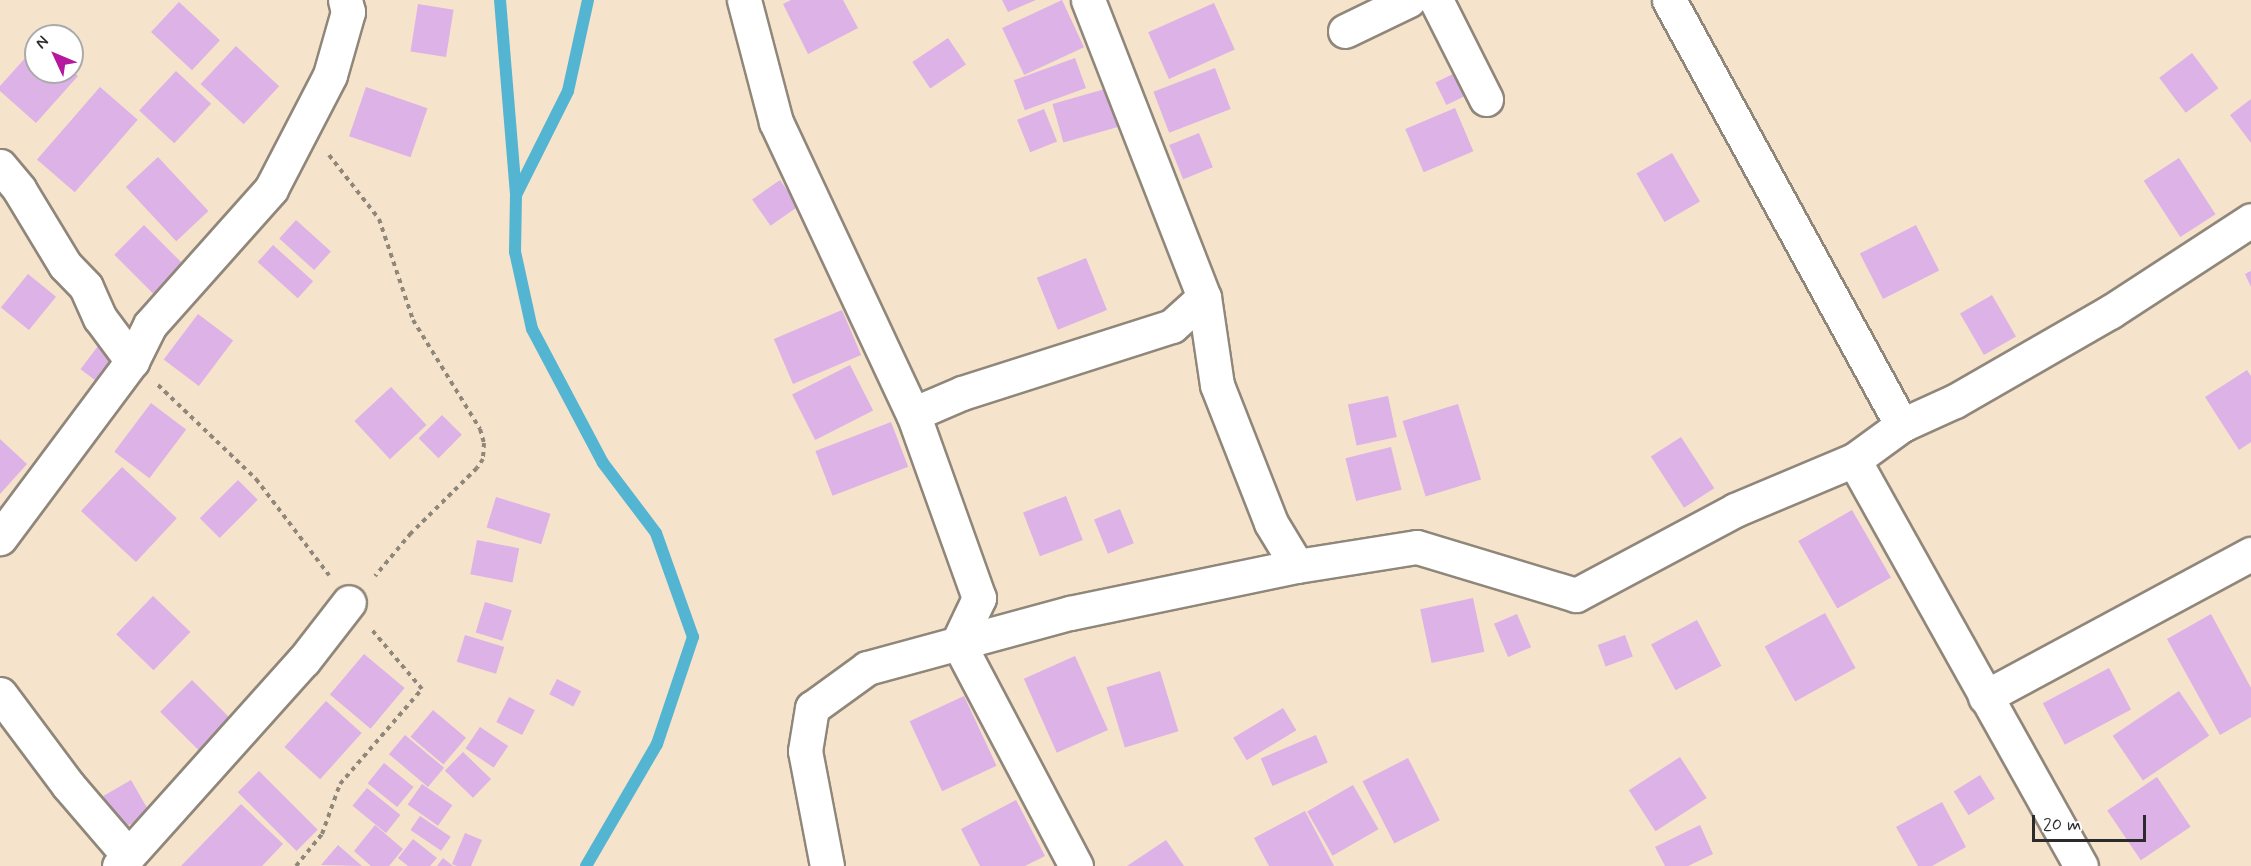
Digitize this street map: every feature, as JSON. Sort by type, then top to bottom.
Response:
[{"type":"street","points":[[0,538],[132,361],[150,325],[271,189],[330,75],[348,12],[345,0]]},
{"type":"street","points":[[744,0],[776,122],[913,414],[979,598],[958,642]]},
{"type":"street","points":[[1088,0],[1204,297],[1217,385],[1271,523],[1297,566]]},
{"type":"street","points":[[1345,31],[1409,0]]},
{"type":"street","points":[[1436,0],[1486,99]]},
{"type":"street","points":[[1669,0],[1902,425]]},
{"type":"street","points":[[0,166],[132,361]]},
{"type":"street","points":[[827,866],[806,751],[812,708],[867,668],[1070,613],[1297,566],[1417,547],[1576,595],[1735,510],[1854,460],[1902,425],[1955,401],[2110,312],[2251,220]]},
{"type":"street","points":[[913,414],[962,393],[1172,326],[1204,297]]},
{"type":"street","points":[[1854,460],[2081,866]]},
{"type":"street","points":[[1985,696],[2251,554]]},
{"type":"street","points":[[0,694],[124,860],[289,677],[349,602]]},
{"type":"street","points":[[958,642],[1076,866]]},
{"type":"path","points":[[325,150],[379,219],[413,320],[480,429],[484,443],[483,459],[477,468],[349,602]]},
{"type":"path","points":[[132,361],[256,479],[349,602],[422,689],[340,784],[322,834],[296,866]]},
{"type":"building","points":[[791,0],[843,0],[858,28],[808,54],[783,4]]},
{"type":"building","points":[[1002,0],[1036,0],[1008,12]]},
{"type":"building","points":[[1062,0],[1084,47],[1024,75],[1002,28]]},
{"type":"building","points":[[179,2],[220,40],[192,70],[151,32]]},
{"type":"building","points":[[1214,3],[1235,50],[1169,79],[1148,32]]},
{"type":"building","points":[[418,4],[454,10],[446,57],[410,51]]},
{"type":"building","points":[[948,38],[966,65],[930,89],[912,62]]},
{"type":"building","points":[[236,46],[279,86],[244,124],[201,84]]},
{"type":"building","points":[[2192,53],[2218,88],[2186,113],[2159,78]]},
{"type":"building","points":[[1075,58],[1086,88],[1025,110],[1014,80]]},
{"type":"building","points":[[24,59],[24,84],[71,84],[36,123],[0,91],[0,86]]},
{"type":"building","points":[[1215,68],[1231,109],[1169,133],[1153,92]]},
{"type":"building","points":[[176,71],[211,104],[174,143],[139,110]]},
{"type":"building","points":[[1457,72],[1468,94],[1446,105],[1435,83]]},
{"type":"building","points":[[100,87],[138,120],[75,192],[37,159]]},
{"type":"building","points":[[366,87],[427,108],[411,157],[349,136]]},
{"type":"building","points":[[1112,87],[1123,125],[1063,143],[1052,104]]},
{"type":"building","points":[[2251,99],[2251,143],[2230,115]]},
{"type":"building","points":[[1455,108],[1473,151],[1424,172],[1405,129]]},
{"type":"building","points":[[1044,109],[1057,141],[1030,152],[1017,120]]},
{"type":"building","points":[[1199,133],[1213,167],[1183,179],[1169,145]]},
{"type":"building","points":[[1672,153],[1700,201],[1664,222],[1636,174]]},
{"type":"building","points":[[158,157],[208,211],[176,241],[126,187]]},
{"type":"building","points":[[2179,158],[2215,214],[2180,237],[2144,181]]},
{"type":"building","points":[[780,180],[798,206],[771,226],[752,200]]},
{"type":"building","points":[[296,220],[331,251],[314,270],[279,239]]},
{"type":"building","points":[[144,225],[185,266],[155,296],[114,255]]},
{"type":"building","points":[[1916,225],[1939,270],[1883,299],[1860,254]]},
{"type":"building","points":[[273,245],[313,281],[298,298],[258,262]]},
{"type":"building","points":[[1086,258],[1107,310],[1058,330],[1037,278]]},
{"type":"building","points":[[2251,271],[2251,287],[2245,274]]},
{"type":"building","points":[[28,274],[56,297],[29,330],[1,307]]},
{"type":"building","points":[[1992,295],[2016,337],[1984,355],[1960,314]]},
{"type":"building","points":[[842,310],[861,355],[793,384],[774,339]]},
{"type":"building","points":[[198,314],[233,340],[199,386],[164,360]]},
{"type":"building","points":[[104,338],[125,354],[101,385],[81,369]]},
{"type":"building","points":[[850,365],[873,410],[815,440],[792,395]]},
{"type":"building","points":[[2247,370],[2251,376],[2251,442],[2239,450],[2205,397]]},
{"type":"building","points":[[391,387],[426,425],[390,459],[354,421]]},
{"type":"building","points":[[1388,396],[1397,437],[1357,446],[1348,405]]},
{"type":"building","points":[[151,403],[186,429],[149,478],[114,452]]},
{"type":"building","points":[[1458,404],[1481,480],[1426,497],[1403,421]]},
{"type":"building","points":[[442,415],[462,435],[438,458],[419,438]]},
{"type":"building","points":[[891,422],[908,467],[833,496],[815,451]]},
{"type":"building","points":[[1681,437],[1714,488],[1684,508],[1651,457]]},
{"type":"building","points":[[0,439],[27,464],[0,494]]},
{"type":"building","points":[[1391,447],[1402,490],[1356,501],[1345,458]]},
{"type":"building","points":[[122,467],[177,518],[136,562],[81,511]]},
{"type":"building","points":[[238,480],[258,500],[220,538],[200,518]]},
{"type":"building","points":[[1066,496],[1083,540],[1040,556],[1023,512]]},
{"type":"building","points":[[496,497],[551,514],[541,544],[487,528]]},
{"type":"building","points":[[1120,509],[1134,543],[1108,554],[1094,519]]},
{"type":"building","points":[[1852,510],[1891,578],[1837,609],[1798,541]]},
{"type":"building","points":[[477,540],[519,548],[513,583],[470,574]]},
{"type":"building","points":[[153,596],[190,632],[154,670],[116,634]]},
{"type":"building","points":[[1473,598],[1484,652],[1432,663],[1420,609]]},
{"type":"building","points":[[485,602],[512,610],[502,641],[476,633]]},
{"type":"building","points":[[1825,613],[1856,668],[1795,702],[1765,646]]},
{"type":"building","points":[[1517,614],[1531,647],[1508,657],[1494,624]]},
{"type":"building","points":[[2211,614],[2251,688],[2251,717],[2220,735],[2167,639]]},
{"type":"building","points":[[1697,620],[1721,666],[1675,690],[1651,644]]},
{"type":"building","points":[[465,635],[504,647],[496,674],[457,662]]},
{"type":"building","points":[[1625,635],[1633,657],[1606,667],[1598,645]]},
{"type":"building","points":[[364,654],[405,688],[371,729],[330,695]]},
{"type":"building","points":[[1075,656],[1108,730],[1057,753],[1024,679]]},
{"type":"building","points":[[2109,668],[2131,709],[2065,745],[2043,703]]},
{"type":"building","points":[[1160,671],[1178,731],[1125,748],[1106,687]]},
{"type":"building","points":[[557,679],[581,691],[573,706],[549,694]]},
{"type":"building","points":[[192,680],[230,718],[198,750],[160,712]]},
{"type":"building","points":[[2179,691],[2209,736],[2143,781],[2113,736]]},
{"type":"building","points":[[964,696],[997,766],[942,791],[910,721]]},
{"type":"building","points":[[509,697],[535,710],[522,735],[496,722]]},
{"type":"building","points":[[326,701],[362,733],[320,779],[285,747]]},
{"type":"building","points":[[1283,708],[1296,730],[1247,760],[1233,738]]},
{"type":"building","points":[[433,710],[466,738],[443,764],[411,737]]},
{"type":"building","points":[[480,727],[508,746],[494,768],[465,749]]},
{"type":"building","points":[[405,735],[444,768],[428,787],[389,754]]},
{"type":"building","points":[[1316,735],[1328,763],[1272,786],[1261,758]]},
{"type":"building","points":[[463,752],[491,779],[473,798],[445,771]]},
{"type":"building","points":[[1680,757],[1707,798],[1656,831],[1629,790]]},
{"type":"building","points":[[1408,758],[1440,820],[1394,844],[1363,781]]},
{"type":"building","points":[[384,763],[414,787],[397,807],[368,783]]},
{"type":"building","points":[[259,771],[318,830],[296,851],[238,792]]},
{"type":"building","points":[[1980,775],[1995,799],[1969,815],[1954,791]]},
{"type":"building","points":[[2157,777],[2191,827],[2141,860],[2107,811]]},
{"type":"building","points":[[131,780],[150,813],[122,829],[103,796]]},
{"type":"building","points":[[422,784],[452,805],[438,826],[408,804]]},
{"type":"building","points":[[1353,785],[1378,829],[1333,856],[1307,811]]},
{"type":"building","points":[[367,788],[400,815],[386,833],[353,806]]},
{"type":"building","points":[[1016,800],[1045,856],[1025,866],[980,866],[961,829]]},
{"type":"building","points":[[1942,802],[1966,847],[1932,866],[1918,866],[1896,827]]},
{"type":"building","points":[[241,804],[283,844],[262,866],[181,866]]},
{"type":"building","points":[[1305,811],[1334,866],[1269,866],[1254,838]]},
{"type":"building","points":[[420,816],[451,837],[441,851],[410,830]]},
{"type":"building","points":[[375,825],[403,849],[389,866],[371,866],[354,851]]},
{"type":"building","points":[[1700,825],[1713,854],[1688,866],[1665,866],[1655,847]]},
{"type":"building","points":[[465,833],[482,840],[471,866],[457,866],[452,864]]},
{"type":"building","points":[[413,839],[437,858],[430,866],[408,866],[398,858]]},
{"type":"building","points":[[1166,840],[1184,866],[1127,866]]},
{"type":"building","points":[[338,845],[362,866],[321,865]]},
{"type":"building","points":[[443,858],[453,866],[437,866]]},
{"type":"waterway","points":[[500,0],[516,193]]},
{"type":"waterway","points":[[586,866],[657,744],[693,637],[656,533],[603,463],[532,329],[515,252],[516,195],[568,91],[588,0]]}]
